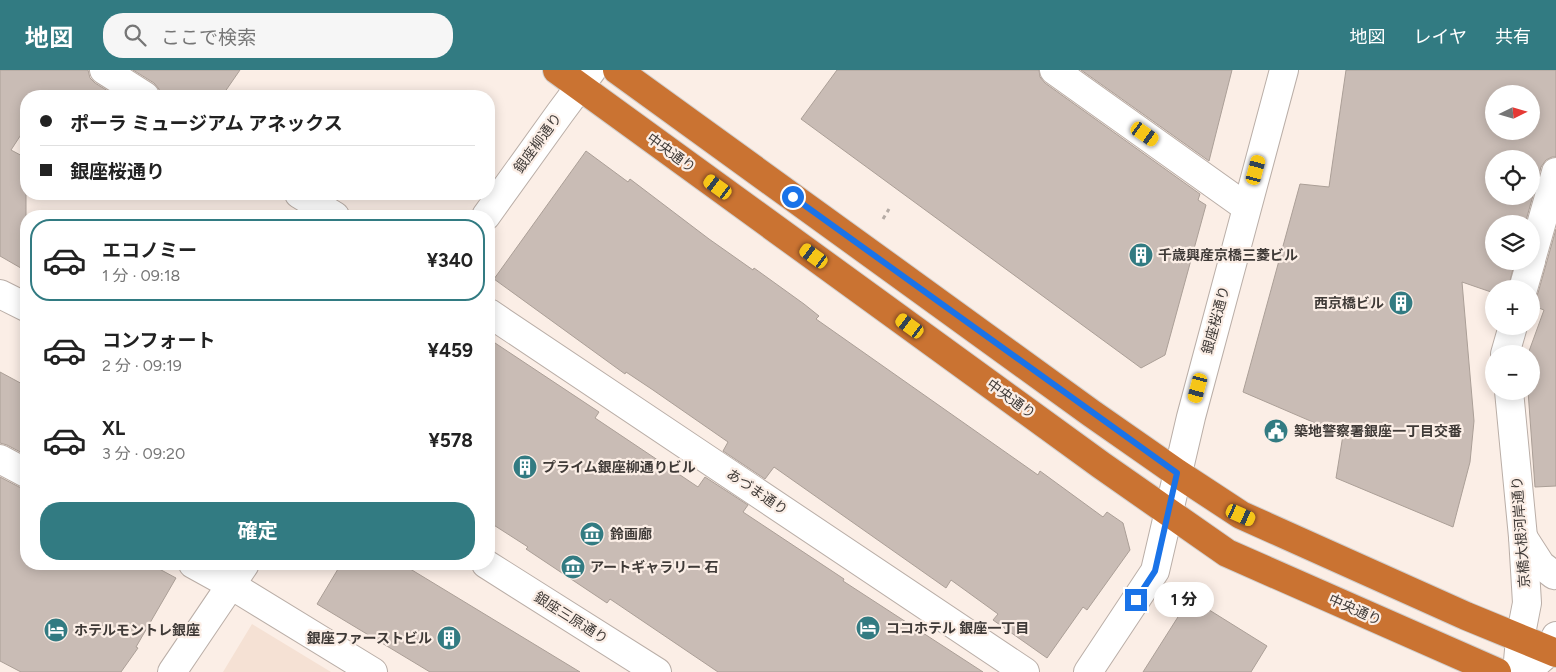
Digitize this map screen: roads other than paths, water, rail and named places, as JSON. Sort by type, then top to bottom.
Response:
[{"type":"highway","name":"中央通り","points":[[558,70],[586,78],[1168,512],[1227,553],[1497,672]]},
{"type":"highway","points":[[617,70],[1177,473],[1241,515],[1520,639],[1554,647]]},
{"type":"street","points":[[104,70],[136,90]]},
{"type":"street","points":[[1054,70],[1246,207]]},
{"type":"street","name":"銀座桜通り","points":[[1088,672],[1155,571],[1177,473],[1246,207],[1284,70]]},
{"type":"street","name":"銀座柳通り","points":[[490,210],[586,78]]},
{"type":"street","points":[[1540,229],[1556,172]]},
{"type":"street","points":[[309,200],[325,210]]},
{"type":"street","points":[[0,294],[20,304]]},
{"type":"street","name":"あづま通り","points":[[495,316],[1025,672]]},
{"type":"street","name":"京橋大根河岸通り","points":[[1510,400],[1523,537],[1526,603],[1517,672]]},
{"type":"street","points":[[0,459],[20,471]]},
{"type":"street","points":[[1523,537],[1540,565],[1556,574]]},
{"type":"street","points":[[220,570],[238,574],[373,672]]},
{"type":"street","name":"銀座三原通り","points":[[495,570],[657,672]]},
{"type":"street","points":[[172,672],[238,574]]},
{"type":"street","points":[[1526,672],[1554,647]]},
{"type":"place","name":"千歳興産京橋三菱ビル","points":[[1141,255]]},
{"type":"place","name":"西京橋ビル","points":[[1401,303]]},
{"type":"place","name":"築地警察署銀座一丁目交番","points":[[1276,431]]},
{"type":"place","name":"プライム銀座柳通りビル","points":[[525,467]]},
{"type":"place","name":"鈴画廊","points":[[592,534]]},
{"type":"place","name":"アートギャラリー 石","points":[[573,567]]},
{"type":"place","name":"ココホテル 銀座一丁目","points":[[868,628]]},
{"type":"place","name":"ホテルモントレ銀座","points":[[56,630]]},
{"type":"place","name":"銀座ファーストビル","points":[[449,638]]}]
